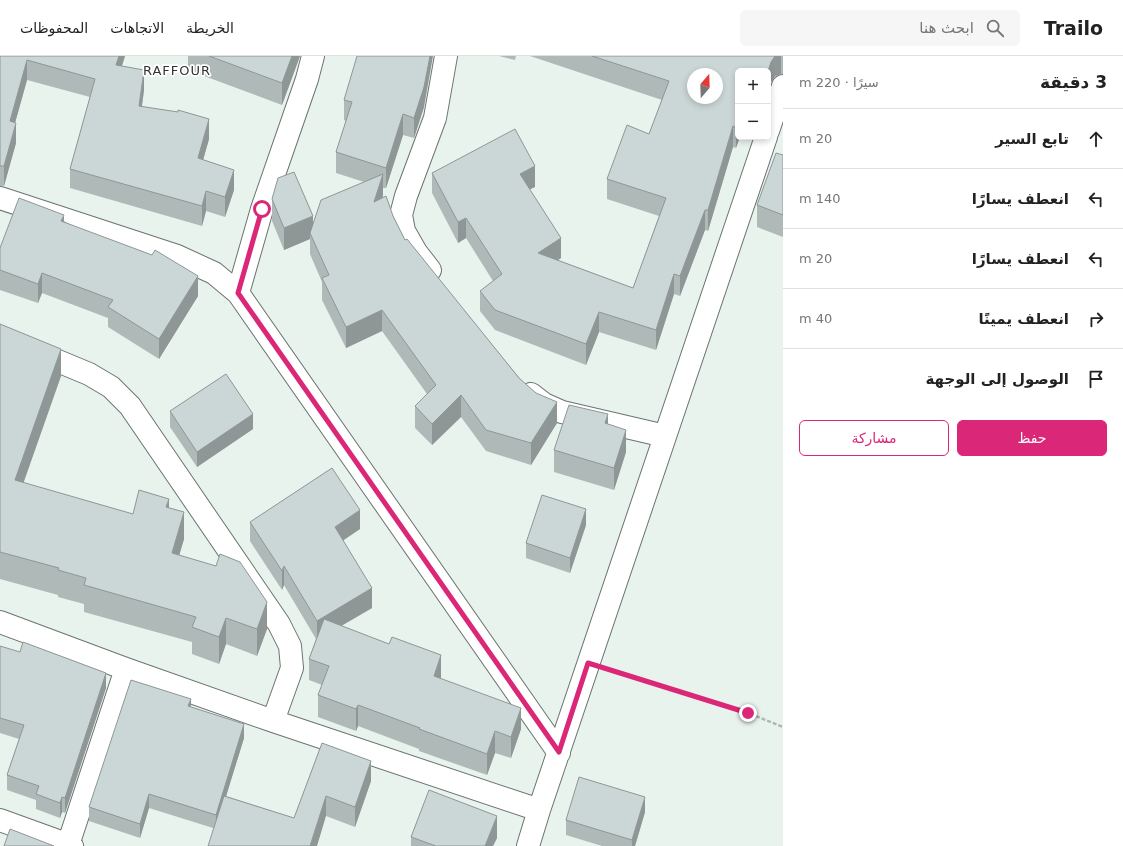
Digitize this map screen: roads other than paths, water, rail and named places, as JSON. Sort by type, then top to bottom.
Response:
[{"type":"street","points":[[238,293],[262,209],[307,79],[313,56]]},
{"type":"street","points":[[440,283],[416,252],[404,231],[401,215],[406,196],[435,118],[446,56]]},
{"type":"street","points":[[771,122],[783,86]]},
{"type":"street","points":[[528,846],[588,663],[765,140]]},
{"type":"street","points":[[0,198],[177,256],[214,273],[238,293],[559,752]]},
{"type":"street","points":[[0,337],[89,374],[111,387],[130,406],[279,624],[290,646],[292,668],[273,721]]},
{"type":"street","points":[[519,380],[529,392],[544,404],[562,412],[665,436]]},
{"type":"street","points":[[0,622],[126,669],[273,721],[539,810]]},
{"type":"street","points":[[0,820],[70,845],[126,669]]},
{"type":"district","name":"RAFFOUR","points":[[177,70]]}]
